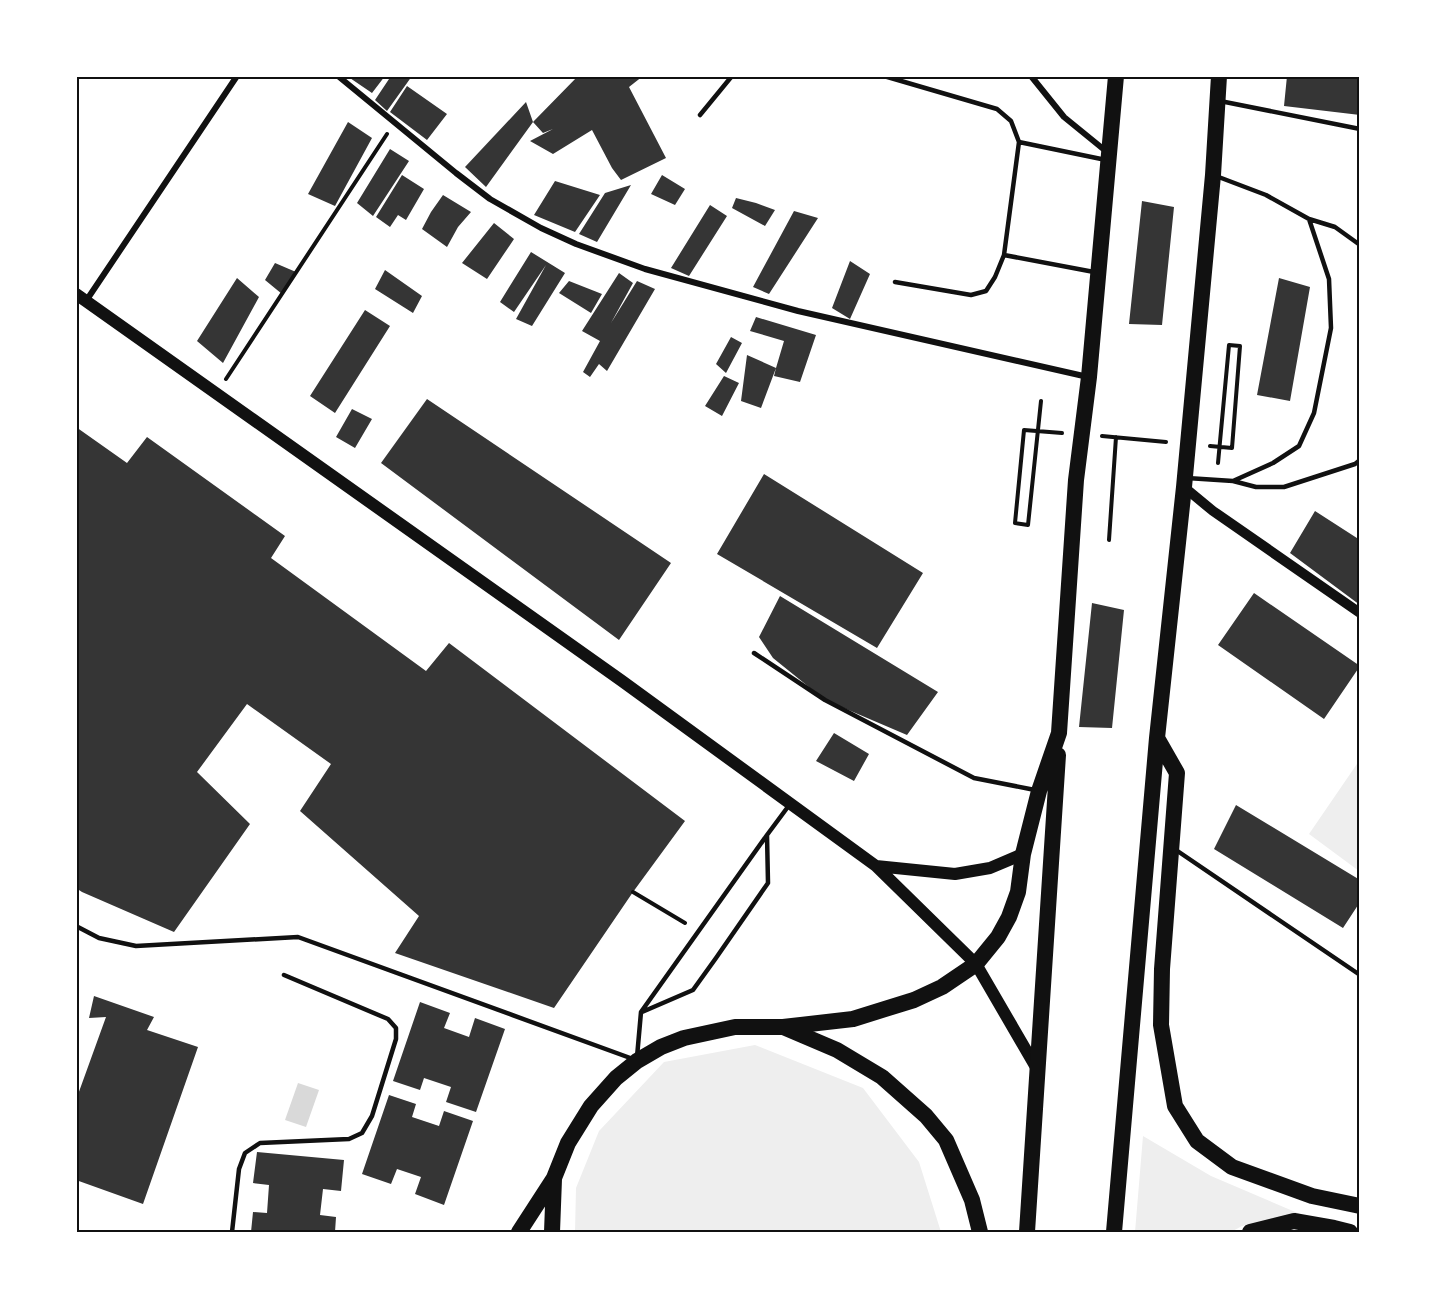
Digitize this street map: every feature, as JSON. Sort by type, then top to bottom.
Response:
[{"type":"highway","points":[[1027,1233],[1037,1069],[1047,792],[1059,733],[1076,480],[1089,377],[1107,156],[1116,76]]},
{"type":"highway","points":[[1114,1233],[1157,738],[1213,175],[1219,76]]},
{"type":"highway","points":[[1157,738],[1177,773],[1162,969],[1161,1025],[1175,1106],[1197,1141],[1232,1167],[1312,1196],[1359,1206]]},
{"type":"highway","points":[[519,1233],[554,1178],[568,1143],[591,1106],[616,1078],[637,1060],[684,1038],[735,1027],[783,1027],[853,1019],[914,1000],[942,987],[976,964],[998,936],[1009,917],[1018,892],[1023,854],[1047,792]]},
{"type":"highway","points":[[783,1027],[837,1050],[882,1077],[926,1116],[946,1140],[972,1200],[980,1233]]},
{"type":"highway","points":[[552,1233],[554,1178]]},
{"type":"highway","points":[[1250,1233],[1294,1221],[1350,1233]]},
{"type":"main road","points":[[81,297],[218,392],[622,681],[876,866],[976,964],[1037,1069]]},
{"type":"main road","points":[[876,866],[955,874],[990,868],[1023,854]]},
{"type":"street","points":[[81,297],[237,76]]},
{"type":"street","points":[[338,76],[490,199],[541,228],[586,247],[645,268],[798,311],[1089,377]]},
{"type":"street","points":[[1031,76],[1064,117],[1107,156]]},
{"type":"street","points":[[1184,483],[1213,511],[1359,613]]},
{"type":"lane","points":[[700,115],[732,76]]},
{"type":"lane","points":[[884,76],[997,109],[1011,121],[1019,142],[1004,255],[986,291],[971,295],[895,282]]},
{"type":"lane","points":[[1217,101],[1359,129]]},
{"type":"lane","points":[[1019,142],[1107,156]]},
{"type":"lane","points":[[1213,175],[1266,195],[1310,219],[1335,227],[1359,245]]},
{"type":"lane","points":[[1184,483],[1233,480],[1273,463],[1299,446],[1314,413],[1331,328],[1329,279],[1310,219]]},
{"type":"lane","points":[[1004,255],[1097,273]]},
{"type":"lane","points":[[1233,480],[1256,487],[1284,487],[1356,464],[1359,460]]},
{"type":"lane","points":[[754,652],[825,700],[974,778],[1047,792]]},
{"type":"lane","points":[[76,926],[99,938],[136,946],[276,936],[298,937],[637,1060],[641,1012],[790,804]]},
{"type":"lane","points":[[641,1012],[693,990],[716,958],[768,883],[767,835]]},
{"type":"lane","points":[[1171,847],[1359,975]]},
{"type":"lane","points":[[232,1233],[239,1169],[244,1153],[260,1143],[349,1139],[362,1133],[372,1116],[396,1040],[396,1028],[388,1019],[285,975]]},
{"type":"path","points":[[218,392],[394,123]]},
{"type":"path","points":[[1209,446],[1232,448],[1240,346],[1229,345],[1218,464]]},
{"type":"path","points":[[1041,401],[1028,525],[1016,524],[1024,430],[1070,433]]},
{"type":"path","points":[[1093,435],[1174,442]]},
{"type":"path","points":[[1109,540],[1116,437]]},
{"type":"path","points":[[633,892],[699,932]]},
{"type":"shaded area","points":[[1359,761],[1359,871],[1309,834]]},
{"type":"shaded area","points":[[755,1045],[863,1088],[919,1162],[941,1232],[575,1232],[576,1188],[599,1131],[664,1062]]},
{"type":"shaded area","points":[[298,1083],[319,1090],[306,1127],[285,1120]]},
{"type":"shaded area","points":[[1143,1136],[1211,1176],[1300,1214],[1242,1226],[1231,1232],[1135,1232]]},
{"type":"building","points":[[347,76],[385,76],[372,93]]},
{"type":"building","points":[[391,76],[412,76],[387,111],[375,100]]},
{"type":"building","points":[[578,76],[643,76],[629,87],[666,158],[621,180],[592,130],[553,154],[530,141],[553,129],[543,133],[533,122]]},
{"type":"building","points":[[1287,76],[1360,76],[1360,115],[1284,106]]},
{"type":"building","points":[[407,86],[447,114],[427,140],[390,112]]},
{"type":"building","points":[[526,102],[533,122],[486,187],[465,167]]},
{"type":"building","points":[[348,122],[372,138],[335,206],[308,194]]},
{"type":"building","points":[[390,149],[409,161],[373,216],[357,203]]},
{"type":"building","points":[[402,175],[424,189],[406,220],[398,215],[390,227],[376,217]]},
{"type":"building","points":[[662,175],[685,189],[675,205],[651,194]]},
{"type":"building","points":[[555,181],[600,195],[575,232],[534,215]]},
{"type":"building","points":[[631,185],[597,242],[579,234],[605,193]]},
{"type":"building","points":[[443,195],[471,212],[458,227],[447,247],[422,229]]},
{"type":"building","points":[[736,198],[775,210],[765,226],[732,208]]},
{"type":"building","points":[[1142,201],[1174,207],[1162,325],[1129,324]]},
{"type":"building","points":[[710,205],[727,216],[689,276],[671,268]]},
{"type":"building","points":[[794,211],[818,218],[769,294],[753,287]]},
{"type":"building","points":[[494,223],[514,239],[487,279],[462,263]]},
{"type":"building","points":[[531,252],[565,273],[532,326],[516,319],[546,265],[514,312],[500,302]]},
{"type":"building","points":[[850,261],[870,274],[850,319],[832,308]]},
{"type":"building","points":[[275,263],[296,272],[282,294],[265,280]]},
{"type":"building","points":[[385,270],[422,296],[413,313],[375,289]]},
{"type":"building","points":[[619,273],[633,283],[611,323],[637,281],[655,289],[607,371],[599,364],[590,377],[583,372],[600,341],[582,331]]},
{"type":"building","points":[[237,278],[259,297],[223,363],[197,341]]},
{"type":"building","points":[[1279,278],[1310,287],[1290,401],[1257,395]]},
{"type":"building","points":[[569,281],[602,294],[591,313],[559,293]]},
{"type":"building","points":[[365,310],[390,326],[335,413],[310,396]]},
{"type":"building","points":[[756,317],[816,335],[800,382],[774,376],[784,341],[750,331]]},
{"type":"building","points":[[731,337],[742,343],[726,373],[716,364]]},
{"type":"building","points":[[747,355],[776,368],[761,408],[741,401]]},
{"type":"building","points":[[724,376],[739,383],[722,416],[705,406]]},
{"type":"building","points":[[427,399],[671,563],[619,640],[381,463]]},
{"type":"building","points":[[352,409],[372,419],[355,448],[336,437]]},
{"type":"building","points":[[76,427],[127,463],[147,437],[285,536],[271,558],[426,671],[449,643],[685,821],[633,892],[554,1008],[395,953],[419,916],[300,811],[331,764],[247,704],[197,772],[250,824],[174,932],[76,888]]},
{"type":"building","points":[[764,474],[923,573],[877,648],[717,554]]},
{"type":"building","points":[[1315,511],[1360,540],[1360,605],[1290,553]]},
{"type":"building","points":[[1254,593],[1360,666],[1324,719],[1218,645]]},
{"type":"building","points":[[780,596],[938,692],[907,735],[825,700],[773,658],[759,637]]},
{"type":"building","points":[[1092,603],[1124,610],[1112,728],[1079,727]]},
{"type":"building","points":[[834,733],[869,754],[854,781],[816,761]]},
{"type":"building","points":[[1236,805],[1360,880],[1360,902],[1343,928],[1214,849]]},
{"type":"building","points":[[94,996],[154,1017],[147,1030],[198,1047],[143,1204],[76,1180],[76,1100],[106,1017],[89,1018]]},
{"type":"building","points":[[420,1002],[450,1013],[444,1028],[469,1037],[475,1018],[505,1029],[476,1112],[446,1102],[451,1087],[424,1078],[420,1090],[393,1081]]},
{"type":"building","points":[[389,1095],[416,1104],[412,1117],[439,1126],[444,1111],[473,1121],[444,1205],[415,1194],[421,1177],[397,1169],[391,1184],[362,1174]]},
{"type":"building","points":[[257,1152],[344,1160],[341,1191],[323,1189],[320,1215],[336,1217],[335,1232],[251,1232],[253,1212],[267,1213],[269,1185],[253,1183]]}]
